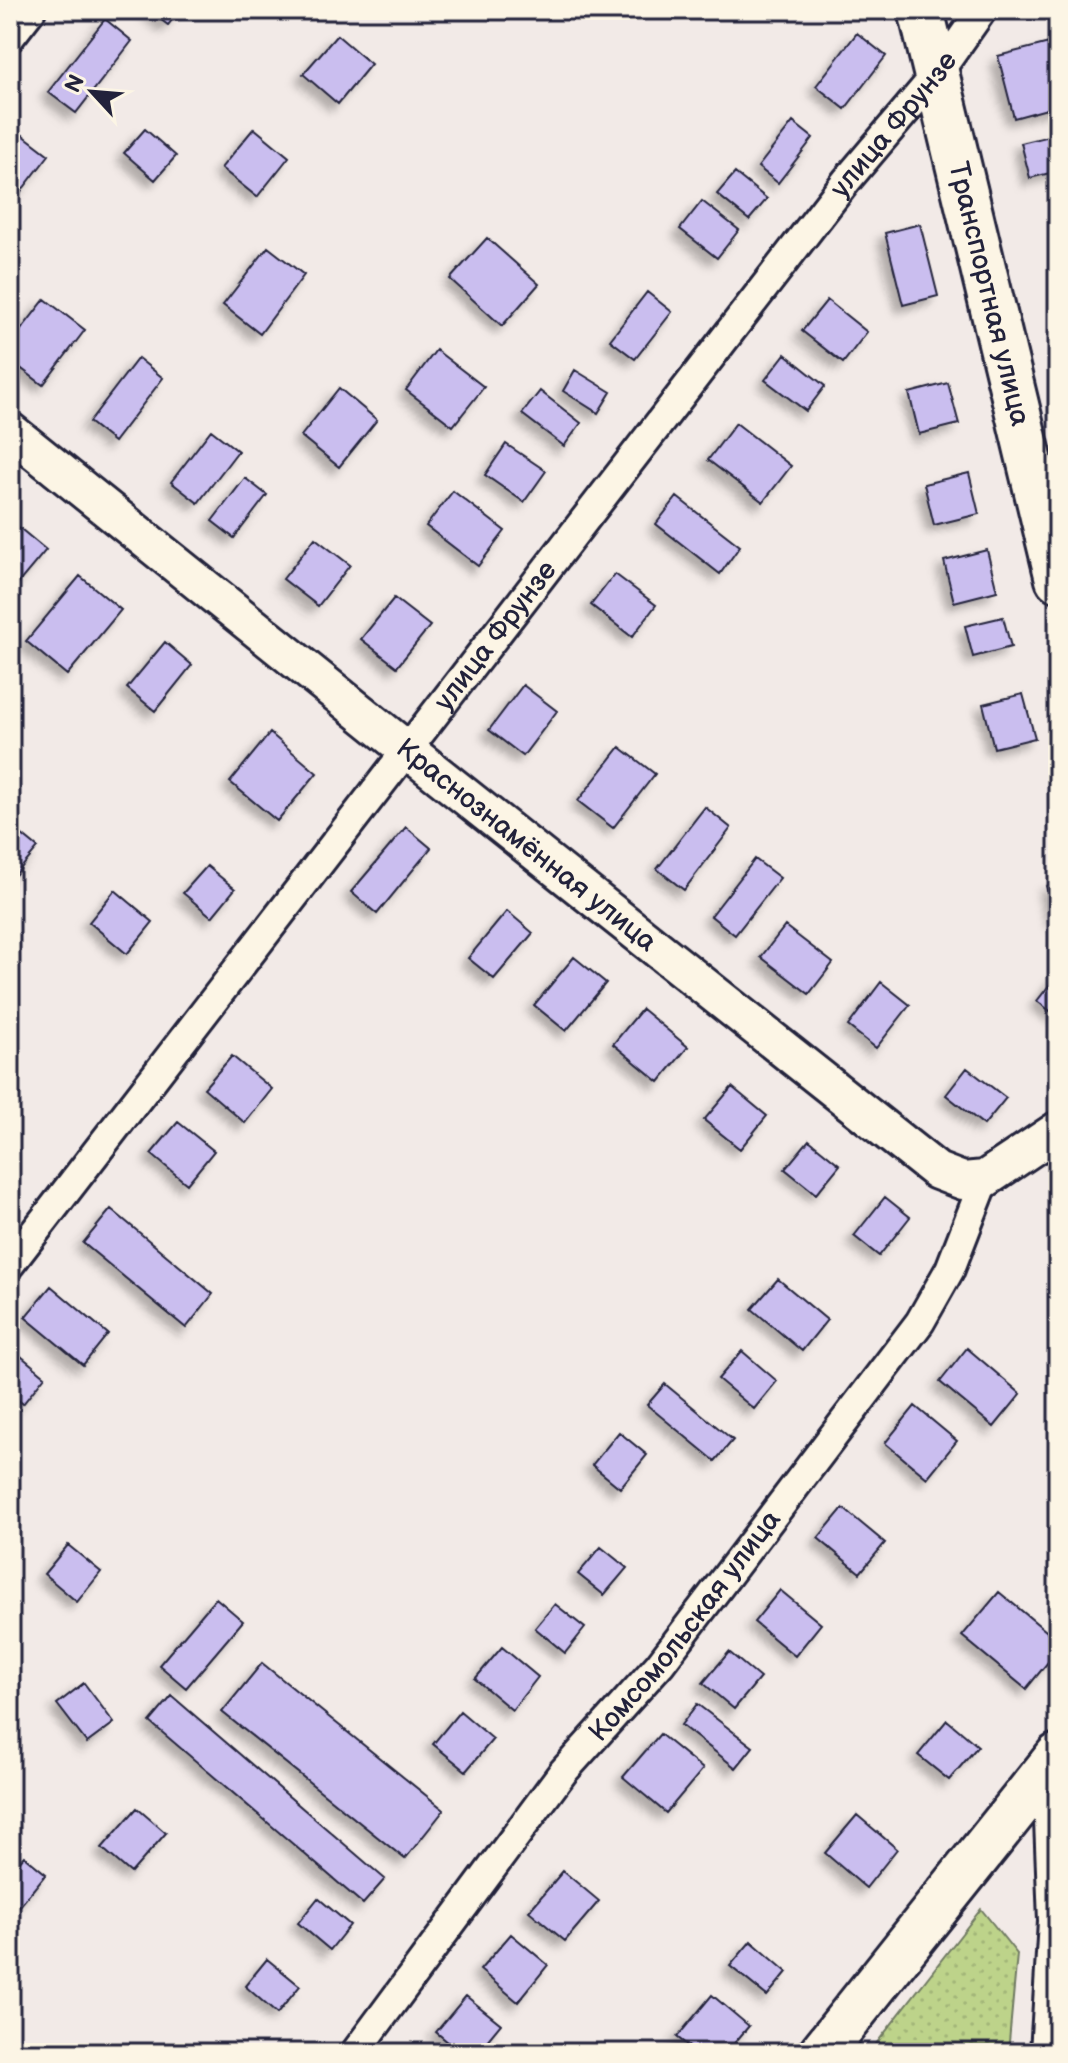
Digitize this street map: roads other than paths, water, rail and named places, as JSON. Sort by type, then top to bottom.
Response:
[{"type":"main road","name":"Транспортная улица","points":[[921,10],[1058,579]]},
{"type":"main road","points":[[821,2053],[1052,1763]]},
{"type":"street","points":[[10,37],[31,10]]},
{"type":"street","name":"улица Фрунзе","points":[[10,1264],[847,180],[937,74],[982,10]]},
{"type":"street","name":"Краснознамённая улица","points":[[10,431],[937,1171],[963,1181],[985,1179]]},
{"type":"street","points":[[985,1179],[1058,1130]]},
{"type":"street","name":"Комсомольская улица","points":[[355,2053],[563,1772],[660,1664],[920,1322],[950,1269],[985,1179]]},
{"type":"street","points":[[1045,2053],[1053,1921],[1052,1763]]}]
